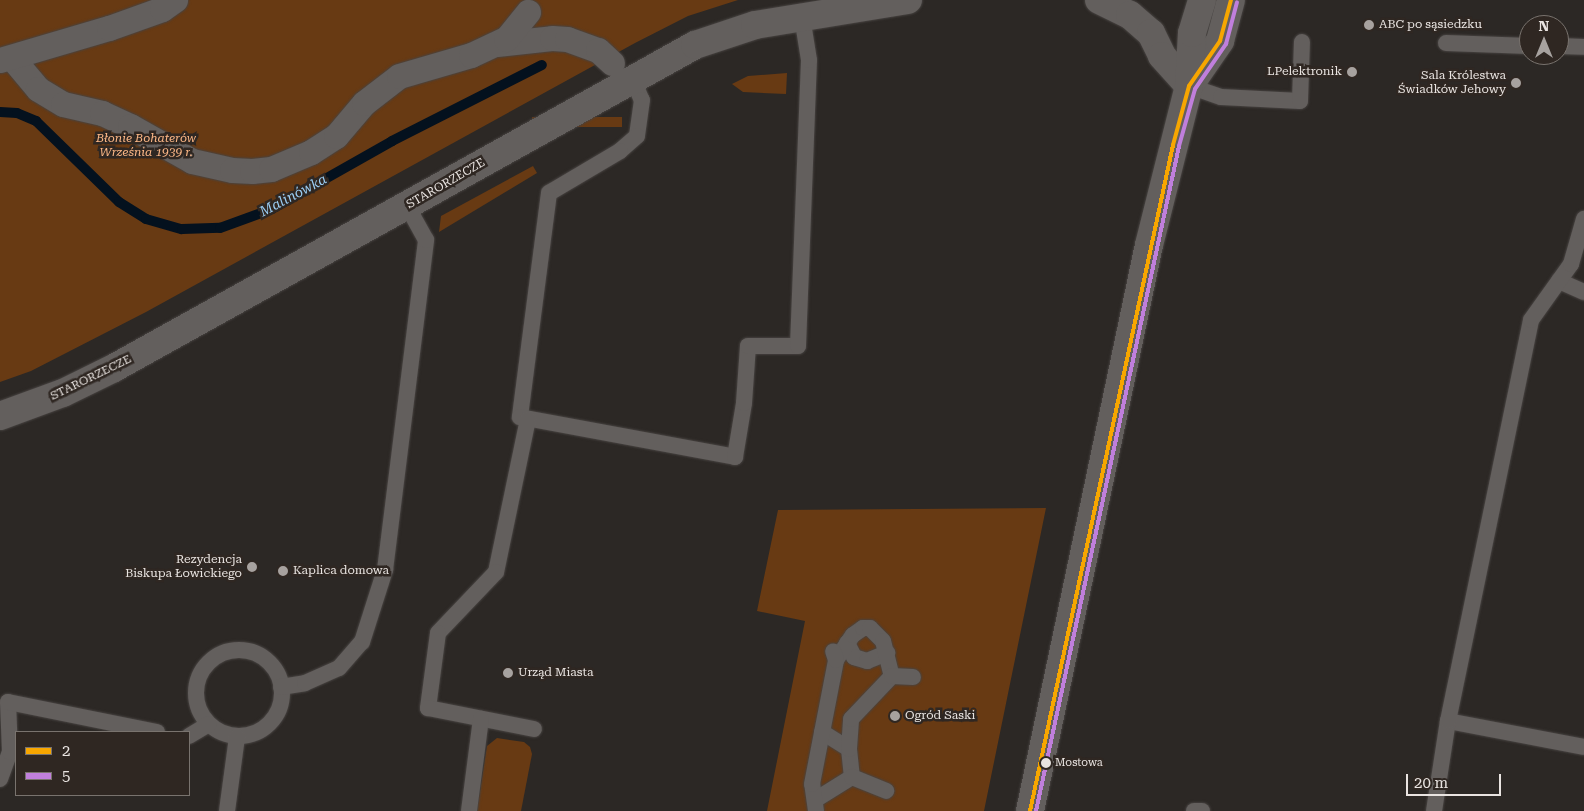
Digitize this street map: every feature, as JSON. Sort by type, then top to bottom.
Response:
[{"type":"street","points":[[175,0],[153,12],[6,59],[38,89],[63,104],[109,116],[192,161],[232,170],[252,171],[271,168],[311,152],[336,136],[364,103],[398,76],[494,44],[516,31],[528,12]]},
{"type":"street","name":"STARORZECZE","points":[[0,416],[63,393],[114,368],[407,206],[622,70],[755,25],[908,0]]},
{"type":"street","points":[[1099,0],[1130,15],[1151,33],[1162,56],[1189,86]]},
{"type":"street","points":[[1030,811],[1149,245],[1189,86],[1192,33],[1202,0]]},
{"type":"street","points":[[1189,86],[1220,41],[1231,0]]},
{"type":"street","points":[[494,44],[552,38],[567,39],[598,50],[622,70]]},
{"type":"lane","points":[[622,70],[642,100],[637,136],[620,151],[549,193],[520,417],[735,457],[744,403],[748,346],[798,346],[809,60],[802,18]]},
{"type":"lane","points":[[1189,86],[1221,98],[1300,101],[1302,42]]},
{"type":"lane","points":[[1446,43],[1519,46]]},
{"type":"lane","points":[[1569,46],[1584,47]]},
{"type":"lane","points":[[281,687],[304,683],[339,668],[362,642],[385,570],[426,240],[407,206]]},
{"type":"lane","points":[[1434,811],[1448,721],[1531,320],[1571,264],[1584,219]]},
{"type":"lane","points":[[1559,281],[1584,292]]},
{"type":"lane","points":[[528,419],[496,572],[438,633],[428,708],[534,729]]},
{"type":"lane","points":[[852,778],[815,806],[812,784],[839,652],[863,628],[870,628],[884,641],[892,676]]},
{"type":"lane","points":[[239,650],[258,655],[274,668],[281,687],[279,709],[267,726],[248,736],[226,735],[209,724],[198,708],[196,687],[203,668],[219,655],[239,650]]},
{"type":"lane","points":[[839,652],[867,661],[887,653]]},
{"type":"lane","points":[[852,778],[848,749],[851,719],[892,676],[912,677]]},
{"type":"lane","points":[[0,779],[10,752],[8,702],[152,731]]},
{"type":"lane","points":[[469,811],[481,719]]},
{"type":"lane","points":[[1448,721],[1584,747]]},
{"type":"lane","points":[[190,735],[209,724]]},
{"type":"lane","points":[[822,732],[848,749]]},
{"type":"lane","points":[[227,811],[237,737]]},
{"type":"lane","points":[[852,778],[886,791]]},
{"type":"lane","points":[[1194,811],[1202,811]]},
{"type":"green space","name":"Błonie Bohaterów Września 1939 r.","points":[[0,0],[738,0],[688,16],[635,43],[146,312],[31,371],[0,382]]},
{"type":"green space","points":[[787,73],[786,94],[743,92],[732,84],[748,76]]},
{"type":"green space","points":[[532,117],[622,117],[622,127],[532,127]]},
{"type":"green space","points":[[533,166],[537,173],[439,232],[441,216]]},
{"type":"green space","name":"Ogród Saski","points":[[1046,508],[984,811],[767,811],[805,621],[757,611],[778,510]]},
{"type":"green space","points":[[497,738],[524,742],[530,747],[532,754],[521,811],[477,811],[487,746]]},
{"type":"waterway","name":"Malinówka","points":[[0,112],[17,113],[36,121],[119,202],[146,219],[182,229],[220,228],[272,209],[392,141],[542,65]]},
{"type":"transit line","name":"2","points":[[1030,811],[1173,145],[1189,86],[1220,41],[1231,0]]},
{"type":"transit line","name":"5","points":[[1036,811],[1179,146],[1195,89],[1226,44],[1237,2]]},
{"type":"place","name":"ABC po sąsiedzku","points":[[1369,25]]},
{"type":"place","name":"LPelektronik","points":[[1352,72]]},
{"type":"place","name":"Sala Królestwa Świadków Jehowy","points":[[1516,83]]},
{"type":"place","name":"Rezydencja Biskupa Łowickiego","points":[[252,567]]},
{"type":"place","name":"Kaplica domowa","points":[[283,571]]},
{"type":"place","name":"Urząd Miasta","points":[[508,673]]},
{"type":"place","name":"Ogród Saski","points":[[895,716]]},
{"type":"place","name":"Mostowa","points":[[1046,763]]}]
